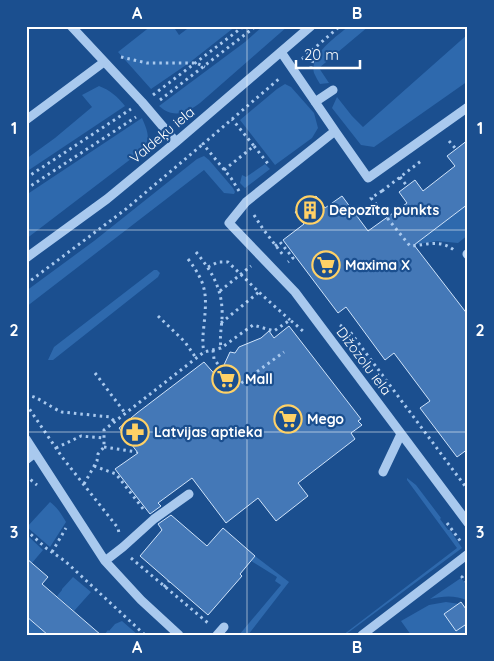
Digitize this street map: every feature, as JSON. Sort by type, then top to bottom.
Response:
[{"type":"street","points":[[71,26],[142,102],[176,142]]},
{"type":"street","name":"Valdeķu iela","points":[[26,258],[107,199],[311,26]]},
{"type":"street","points":[[281,52],[368,178],[468,107]]},
{"type":"street","points":[[26,120],[104,62]]},
{"type":"street","points":[[315,102],[333,90]]},
{"type":"street","points":[[246,202],[334,131]]},
{"type":"street","name":"Dižozolu iela","points":[[246,202],[229,223],[295,292],[468,523]]},
{"type":"street","points":[[383,472],[401,434]]},
{"type":"street","points":[[26,439],[105,561],[141,600],[179,635]]},
{"type":"street","points":[[26,460],[35,453]]},
{"type":"street","points":[[105,561],[154,519],[189,494]]},
{"type":"street","points":[[362,635],[468,554]]},
{"type":"street","points":[[217,635],[224,627]]},
{"type":"path","points":[[150,97],[244,26]]},
{"type":"path","points":[[156,103],[256,26]]},
{"type":"path","points":[[26,284],[126,209],[340,26]]},
{"type":"path","points":[[116,55],[147,63],[196,63],[205,67]]},
{"type":"path","points":[[26,178],[133,107]]},
{"type":"path","points":[[26,189],[139,115]]},
{"type":"path","points":[[232,119],[278,176]]},
{"type":"path","points":[[449,141],[456,150]]},
{"type":"path","points":[[203,144],[231,178],[293,269]]},
{"type":"path","points":[[224,170],[254,146]]},
{"type":"path","points":[[400,177],[407,186]]},
{"type":"path","points":[[382,191],[371,198],[410,246],[422,246],[436,242],[448,245],[455,251]]},
{"type":"path","points":[[220,290],[280,242],[288,249],[293,258],[288,262]]},
{"type":"path","points":[[282,254],[288,249]]},
{"type":"path","points":[[196,252],[214,276],[220,290],[222,310],[221,348]]},
{"type":"path","points":[[188,259],[201,277],[206,292],[202,344],[204,352]]},
{"type":"path","points":[[208,267],[218,262],[228,262],[295,324]]},
{"type":"path","points":[[221,323],[259,292]]},
{"type":"path","points":[[158,316],[184,342],[196,358]]},
{"type":"path","points":[[84,484],[97,461],[98,454],[104,447],[104,430],[114,421],[204,352],[221,348],[253,326],[274,331],[290,320]]},
{"type":"path","points":[[337,323],[351,333],[468,490]]},
{"type":"path","points":[[213,350],[214,359],[220,367]]},
{"type":"path","points":[[232,382],[236,387],[284,352]]},
{"type":"path","points":[[95,373],[125,413]]},
{"type":"path","points":[[26,395],[31,395],[62,412],[110,417],[114,421]]},
{"type":"path","points":[[26,404],[62,457]]},
{"type":"path","points":[[56,448],[81,436],[104,438]]},
{"type":"path","points":[[104,447],[136,452]]},
{"type":"path","points":[[94,466],[116,474],[145,512]]},
{"type":"path","points":[[26,483],[31,480]]},
{"type":"path","points":[[26,530],[46,548],[66,561],[145,635]]},
{"type":"path","points":[[164,587],[169,581]]},
{"type":"shaded area","points":[[151,26],[173,26],[179,35],[191,26],[236,26],[189,63],[151,89],[118,52]]},
{"type":"shaded area","points":[[263,26],[288,26],[195,107],[185,112],[175,113],[164,110],[159,106],[245,42]]},
{"type":"shaded area","points":[[349,26],[369,26],[319,68],[329,83],[320,84],[314,73],[316,59],[325,46]]},
{"type":"shaded area","points":[[468,34],[468,81],[374,147],[361,145],[332,108],[337,97],[363,127]]},
{"type":"shaded area","points":[[285,84],[291,87],[314,113],[318,128],[312,138],[275,165],[240,120]]},
{"type":"shaded area","points":[[99,86],[114,94],[125,106],[26,172],[26,159],[92,107],[82,95]]},
{"type":"shaded area","points":[[142,118],[148,136],[144,148],[26,239],[26,195]]},
{"type":"shaded area","points":[[204,156],[233,188],[234,194],[224,193],[204,170],[26,307],[26,291],[94,241],[197,159]]},
{"type":"shaded area","points":[[265,164],[270,169],[245,188],[240,183],[242,175],[246,177]]},
{"type":"shaded area","points":[[468,204],[468,235],[458,243],[437,241],[413,245]]},
{"type":"shaded area","points":[[154,270],[160,273],[158,277],[53,360],[48,360],[54,347]]},
{"type":"shaded area","points":[[407,478],[416,485],[462,548],[343,635],[457,548]]},
{"type":"shaded area","points":[[50,502],[66,522],[50,547],[27,527]]},
{"type":"shaded area","points":[[28,536],[43,550],[26,570],[26,538]]},
{"type":"shaded area","points":[[255,556],[289,582],[248,635],[239,635],[281,585],[275,581],[277,577],[251,561]]},
{"type":"shaded area","points":[[73,577],[91,592],[74,611],[57,596]]},
{"type":"shaded area","points":[[461,578],[468,587],[468,601],[449,597],[430,599]]},
{"type":"shaded area","points":[[446,602],[460,604],[445,615],[456,631],[468,623],[468,635],[411,635],[401,621],[429,605]]},
{"type":"shaded area","points":[[27,617],[48,635],[26,635]]},
{"type":"shaded area","points":[[122,621],[138,635],[104,635],[115,624]]},
{"type":"building","points":[[468,140],[468,204],[414,245],[468,315],[468,449],[457,457],[420,408],[430,401],[394,353],[385,360],[346,307],[338,313],[283,240],[304,224],[295,212],[316,196],[325,208],[342,196],[368,231],[407,203],[399,192],[415,180],[423,191],[455,166],[447,156]]},
{"type":"building","points":[[289,326],[361,419],[358,421],[362,425],[351,433],[355,439],[298,483],[308,496],[276,521],[258,498],[226,523],[192,478],[158,503],[161,506],[150,514],[115,469],[138,453],[119,428],[204,362],[218,378],[230,352],[235,353],[239,347],[261,338],[269,331],[274,338]]},
{"type":"building","points":[[171,515],[207,546],[223,528],[255,556],[240,574],[242,576],[208,615],[140,556],[162,530],[158,524]]},
{"type":"building","points":[[26,558],[48,577],[42,584],[101,635],[48,635],[26,616]]},
{"type":"building","points":[[461,602],[468,612],[468,623],[456,631],[444,614]]},
{"type":"place","name":"Depozīta punkts","points":[[310,210]]},
{"type":"place","name":"Maxima X","points":[[326,265]]},
{"type":"place","name":"Mall","points":[[226,379]]},
{"type":"place","name":"Mego","points":[[288,419]]},
{"type":"place","name":"Latvijas aptieka","points":[[135,432]]}]
